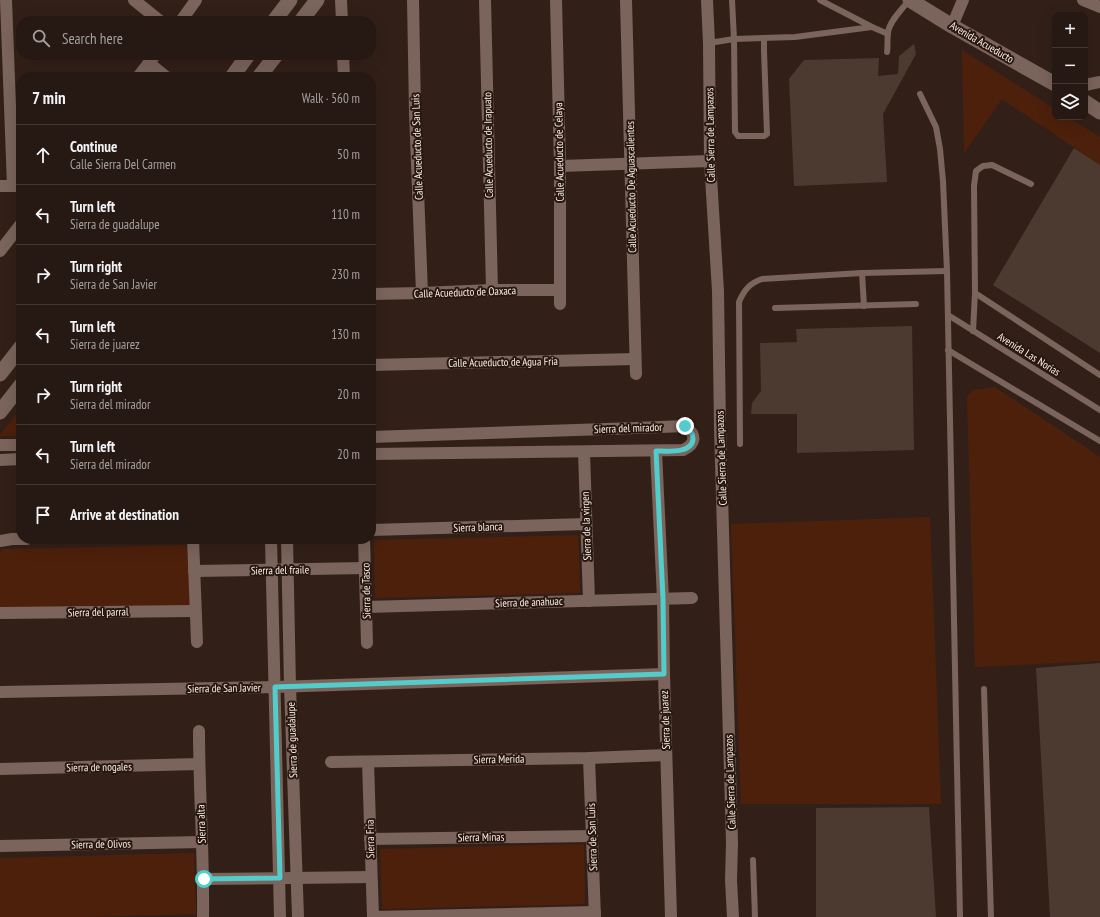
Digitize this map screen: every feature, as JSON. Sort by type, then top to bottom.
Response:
[{"type":"street","points":[[6,0],[16,169]]},
{"type":"street","points":[[134,0],[154,16]]},
{"type":"street","points":[[184,16],[196,0]]},
{"type":"street","points":[[278,16],[290,0]]},
{"type":"street","points":[[305,16],[317,0]]},
{"type":"street","points":[[341,0],[342,16]]},
{"type":"street","name":"Calle Acueducto de San Luis","points":[[413,0],[415,112],[422,293]]},
{"type":"street","name":"Calle Acueducto de Irapuato","points":[[485,0],[492,290]]},
{"type":"street","name":"Calle Acueducto de Celaya","points":[[556,0],[560,166],[560,304]]},
{"type":"street","name":"Calle Acueducto De Aguascalientes","points":[[626,0],[636,374]]},
{"type":"street","name":"Calle Sierra de Lampazos","points":[[707,0],[709,42],[710,161],[718,291],[720,427],[733,917]]},
{"type":"street","name":"Avenida Acueducto","points":[[909,0],[1052,82]]},
{"type":"street","points":[[952,26],[963,0]]},
{"type":"street","points":[[1082,0],[1100,7]]},
{"type":"street","points":[[142,72],[151,60]]},
{"type":"street","points":[[153,60],[162,72]]},
{"type":"street","points":[[236,72],[244,60]]},
{"type":"street","points":[[265,72],[273,60]]},
{"type":"street","points":[[343,60],[344,72]]},
{"type":"street","points":[[1088,84],[1100,82]]},
{"type":"street","points":[[1088,104],[1100,112]]},
{"type":"street","points":[[560,166],[710,161]]},
{"type":"street","points":[[0,186],[16,186]]},
{"type":"street","points":[[0,251],[16,230]]},
{"type":"street","name":"Calle Acueducto de Oaxaca","points":[[376,294],[492,290],[560,290]]},
{"type":"street","points":[[0,374],[16,353]]},
{"type":"street","name":"Calle Acueducto de Agua Fria","points":[[376,365],[635,359]]},
{"type":"street","points":[[0,412],[16,391]]},
{"type":"street","name":"Sierra del mirador","points":[[376,437],[685,426],[691,430],[693,435],[693,442],[689,447],[683,450],[376,454]]},
{"type":"street","points":[[433,453],[434,435]]},
{"type":"street","points":[[0,445],[16,445]]},
{"type":"street","name":"Sierra de juarez","points":[[656,451],[663,599],[670,917]]},
{"type":"street","name":"Sierra de la virgen","points":[[584,452],[589,601]]},
{"type":"street","points":[[0,460],[16,459]]},
{"type":"street","name":"Sierra blanca","points":[[376,530],[586,524]]},
{"type":"street","points":[[0,541],[16,540]]},
{"type":"street","points":[[193,544],[195,611],[198,642]]},
{"type":"street","name":"Sierra de guadalupe","points":[[271,544],[280,917]]},
{"type":"street","name":"Sierra de guadalupe","points":[[287,544],[290,686],[298,917]]},
{"type":"street","name":"Sierra de Tasco","points":[[364,544],[367,643]]},
{"type":"street","name":"Sierra del fraile","points":[[194,571],[365,568]]},
{"type":"street","name":"Sierra de anahuac","points":[[366,607],[692,598]]},
{"type":"street","name":"Sierra del parral","points":[[0,613],[195,611]]},
{"type":"street","name":"Sierra de San Javier","points":[[0,692],[275,687],[664,674]]},
{"type":"street","name":"Sierra alta","points":[[199,731],[204,879],[203,917]]},
{"type":"street","name":"Sierra Merida","points":[[331,762],[589,758],[666,755]]},
{"type":"street","name":"Sierra de San Luis","points":[[589,758],[595,915]]},
{"type":"street","name":"Sierra Fria","points":[[368,762],[373,917]]},
{"type":"street","name":"Sierra de nogales","points":[[0,769],[199,764]]},
{"type":"street","name":"Sierra Minas","points":[[370,839],[592,836]]},
{"type":"street","name":"Sierra de Olivos","points":[[0,846],[202,842]]},
{"type":"street","points":[[204,879],[371,877]]},
{"type":"street","points":[[373,917],[595,915]]},
{"type":"lane","points":[[732,0],[736,132],[738,136],[764,136],[767,134],[764,38]]},
{"type":"lane","points":[[820,0],[888,34]]},
{"type":"lane","points":[[888,52],[888,34],[892,22],[909,0]]},
{"type":"lane","points":[[709,42],[734,39],[795,38],[872,27]]},
{"type":"lane","points":[[920,94],[936,127],[940,149],[943,188],[947,271],[960,917]]},
{"type":"lane","points":[[973,331],[975,293],[974,178],[976,171],[983,166],[992,165],[1030,184]]},
{"type":"lane","points":[[740,444],[739,302],[742,294],[748,286],[754,281],[762,278],[862,273],[947,271]]},
{"type":"lane","points":[[862,273],[864,306]]},
{"type":"lane","points":[[975,293],[1100,375]]},
{"type":"lane","points":[[775,308],[916,304]]},
{"type":"lane","name":"Avenida Las Norias","points":[[948,315],[1100,410]]},
{"type":"lane","points":[[948,350],[1100,442]]},
{"type":"lane","points":[[984,689],[991,917]]},
{"type":"lane","points":[[753,860],[755,917]]},
{"type":"shaded area","points":[[962,50],[1052,107],[1052,120],[1073,120],[1100,137],[1100,165],[1002,99],[964,153]]},
{"type":"shaded area","points":[[995,387],[1100,457],[1100,661],[975,667],[967,397],[973,390]]},
{"type":"shaded area","points":[[16,414],[16,436],[0,435]]},
{"type":"shaded area","points":[[930,517],[941,804],[741,804],[731,524]]},
{"type":"shaded area","points":[[578,535],[580,593],[375,598],[374,544],[376,544],[376,540]]},
{"type":"shaded area","points":[[187,545],[190,607],[0,608],[0,553],[3,549]]},
{"type":"shaded area","points":[[584,844],[585,904],[382,909],[380,849]]},
{"type":"shaded area","points":[[194,853],[196,914],[89,917],[0,917],[0,858]]},
{"type":"building","points":[[914,44],[916,54],[883,114],[887,182],[794,186],[789,79],[804,60],[879,58],[878,76],[898,74],[899,56]]},
{"type":"building","points":[[1074,148],[1100,165],[1100,353],[993,285]]},
{"type":"building","points":[[912,326],[914,450],[797,453],[797,414],[751,414],[752,403],[761,391],[760,343],[797,342],[796,329]]},
{"type":"building","points":[[1100,663],[1100,917],[1050,917],[1036,668]]},
{"type":"building","points":[[929,807],[936,917],[816,917],[816,808]]},
{"type":"route","points":[[204,879],[280,878],[275,687],[664,674],[663,599],[656,451],[683,450],[689,447],[693,442],[693,435],[691,430],[685,426]]}]
